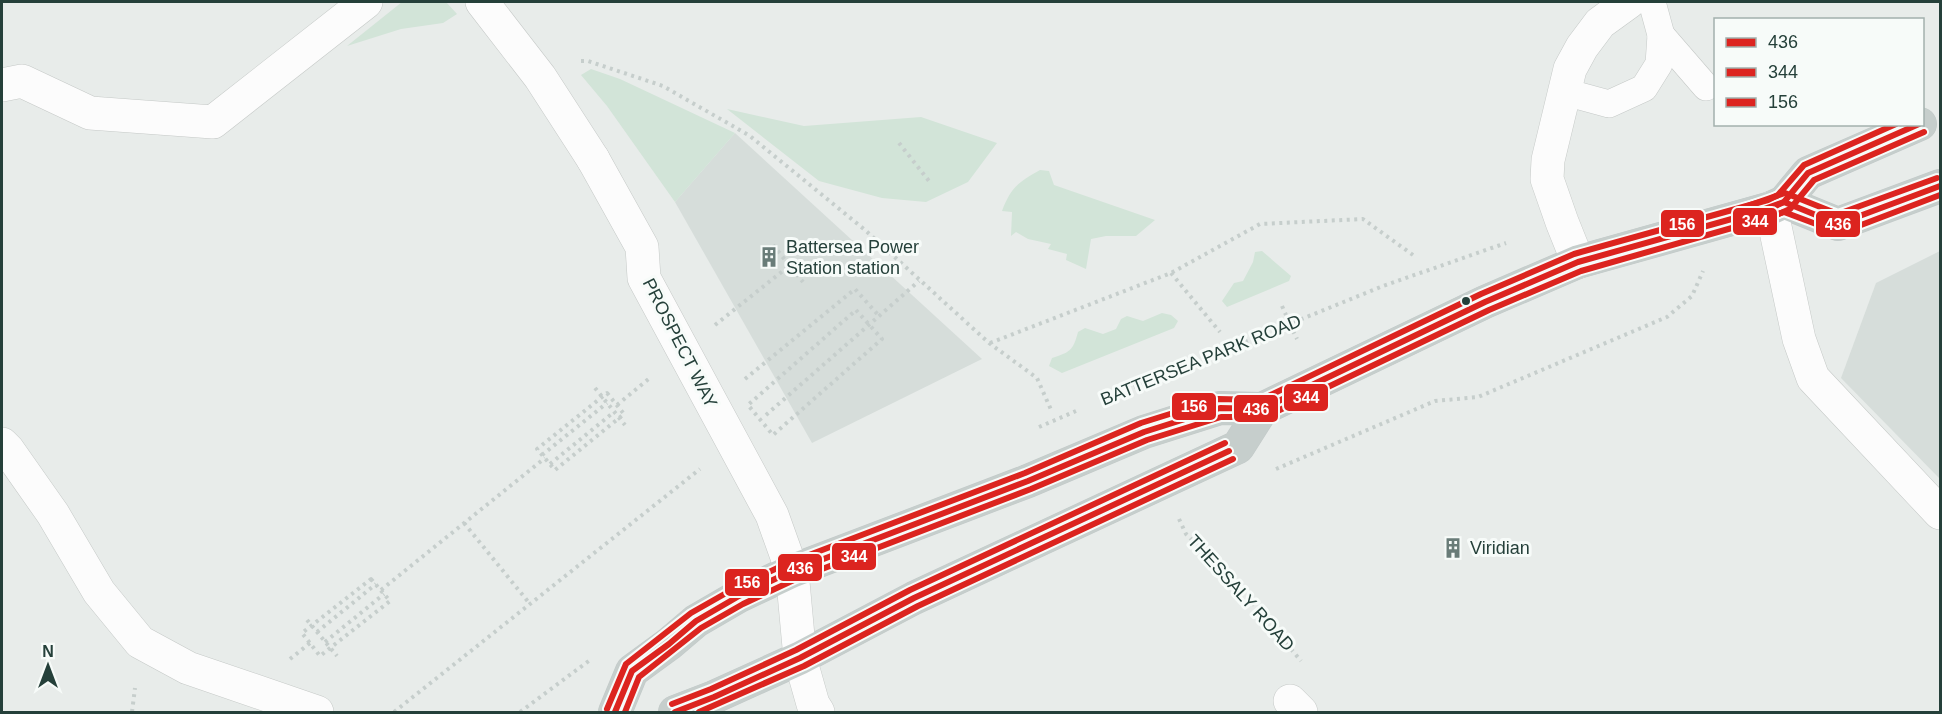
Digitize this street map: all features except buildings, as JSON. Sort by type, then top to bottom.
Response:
[{"type":"highway","points":[[1924,123],[1941,116]]},
{"type":"highway","points":[[615,712],[632,671],[696,621],[739,596],[792,571],[1028,482],[1144,432],[1220,408],[1262,410],[1485,302],[1578,261],[1722,223],[1777,205],[1808,172],[1916,126]]},
{"type":"highway","points":[[1777,205],[1838,224],[1941,186]]},
{"type":"highway","points":[[675,712],[800,658],[914,598],[1238,447],[1262,410]]},
{"type":"street","points":[[2,85],[22,81],[90,113],[213,122],[366,2]]},
{"type":"street","name":"PROSPECT WAY","points":[[482,2],[540,77],[592,159],[642,247],[644,278],[772,515],[792,571],[800,658],[813,704],[818,712]]},
{"type":"street","points":[[1578,261],[1547,179],[1548,160],[1570,69],[1582,47],[1600,23],[1629,2]]},
{"type":"street","points":[[1777,205],[1799,339],[1814,378],[1941,513]]},
{"type":"street","points":[[2,444],[53,514],[99,592],[140,642],[188,668],[317,712]]},
{"type":"lane","points":[[1564,92],[1610,104],[1644,88],[1659,64],[1661,35],[1652,2]]},
{"type":"lane","points":[[1661,35],[1706,87]]},
{"type":"path","points":[[540,77],[577,62],[588,61],[663,86],[750,136],[865,230],[989,343],[1037,378],[1052,412]]},
{"type":"path","points":[[899,143],[929,181]]},
{"type":"path","points":[[989,343],[1171,273],[1260,224],[1363,219],[1413,255]]},
{"type":"path","points":[[1266,474],[1435,401],[1478,397],[1667,317],[1692,296],[1722,223]]},
{"type":"path","name":"BATTERSEA PARK ROAD","points":[[1116,394],[1383,286],[1515,240]]},
{"type":"path","points":[[773,245],[803,282]]},
{"type":"path","points":[[1171,273],[1220,332]]},
{"type":"path","points":[[752,427],[919,281]]},
{"type":"path","points":[[828,312],[855,289],[879,316]]},
{"type":"path","points":[[1282,306],[1286,315]]},
{"type":"path","points":[[748,405],[856,310],[882,339],[773,435]]},
{"type":"path","points":[[1293,331],[1297,339]]},
{"type":"path","points":[[595,388],[625,425]]},
{"type":"path","points":[[607,393],[624,414],[555,470],[543,456],[537,449],[607,393]]},
{"type":"path","points":[[325,642],[607,403]]},
{"type":"path","name":"BATTERSEA PARK ROAD","points":[[1030,431],[1086,407]]},
{"type":"path","points":[[550,465],[614,412]]},
{"type":"path","points":[[394,712],[702,467]]},
{"type":"path","name":"THESSALY ROAD","points":[[1188,512],[1178,517],[1186,534],[1240,588],[1307,667]]},
{"type":"path","points":[[464,523],[530,604]]},
{"type":"path","points":[[371,579],[382,592],[390,601],[320,656],[302,633],[371,579]]},
{"type":"path","points":[[317,632],[376,584]]},
{"type":"path","points":[[307,620],[337,656]]},
{"type":"shaded area","name":"Battersea Power Station station","points":[[735,133],[982,359],[812,443],[675,202]]},
{"type":"shaded area","points":[[1940,251],[1940,479],[1841,378],[1876,283]]},
{"type":"green space","points":[[402,2],[446,2],[457,14],[443,23],[401,29],[347,46]]},
{"type":"green space","points":[[591,69],[620,79],[735,133],[675,202],[607,106],[581,75]]},
{"type":"green space","points":[[727,109],[804,126],[921,117],[997,143],[968,182],[926,202],[882,198],[819,181]]},
{"type":"green space","points":[[1040,170],[1049,171],[1054,185],[1155,220],[1136,236],[1106,236],[1091,239],[1086,269],[1066,260],[1067,254],[1048,249],[1051,244],[1028,239],[1016,232],[1011,236],[1012,212],[1002,211],[1005,203],[1016,186]]},
{"type":"green space","points":[[1262,251],[1291,276],[1289,281],[1227,307],[1222,301],[1234,283],[1243,281],[1253,262],[1255,252]]},
{"type":"green space","points":[[1162,313],[1171,315],[1178,321],[1174,328],[1062,373],[1049,366],[1052,358],[1070,350],[1078,332],[1085,328],[1103,334],[1116,329],[1121,319],[1127,316],[1143,321]]},
{"type":"transit line","name":"156","points":[[607,709],[626,664],[691,613],[735,588],[788,563],[1025,473],[1141,423],[1218,399],[1260,400],[1481,294],[1574,254],[1768,200],[1778,195],[1804,165],[1892,126]]},
{"type":"transit line","name":"436","points":[[615,712],[632,671],[696,621],[739,596],[792,571],[1028,481],[1144,432],[1220,408],[1262,409],[1485,302],[1578,262],[1771,208],[1784,202],[1808,173],[1914,126]]},
{"type":"transit line","name":"344","points":[[625,712],[639,677],[701,628],[743,604],[796,579],[1031,489],[1147,440],[1221,417],[1265,417],[1489,310],[1581,271],[1774,216],[1790,209],[1814,180],[1924,132]]},
{"type":"transit line","name":"156","points":[[1733,211],[1785,193],[1838,214],[1937,178]]},
{"type":"transit line","name":"436","points":[[1736,219],[1784,202],[1838,224],[1940,186]]},
{"type":"transit line","name":"344","points":[[1739,227],[1784,212],[1840,233],[1940,195]]},
{"type":"transit line","name":"156","points":[[672,704],[711,689],[796,650],[910,590],[1225,443]]},
{"type":"transit line","name":"436","points":[[675,712],[800,658],[914,598],[1229,451]]},
{"type":"transit line","name":"344","points":[[699,712],[804,666],[918,606],[1233,459]]},
{"type":"place","name":"Battersea Power Station station","points":[[769,257]]},
{"type":"place","name":"Viridian","points":[[1453,548]]}]
